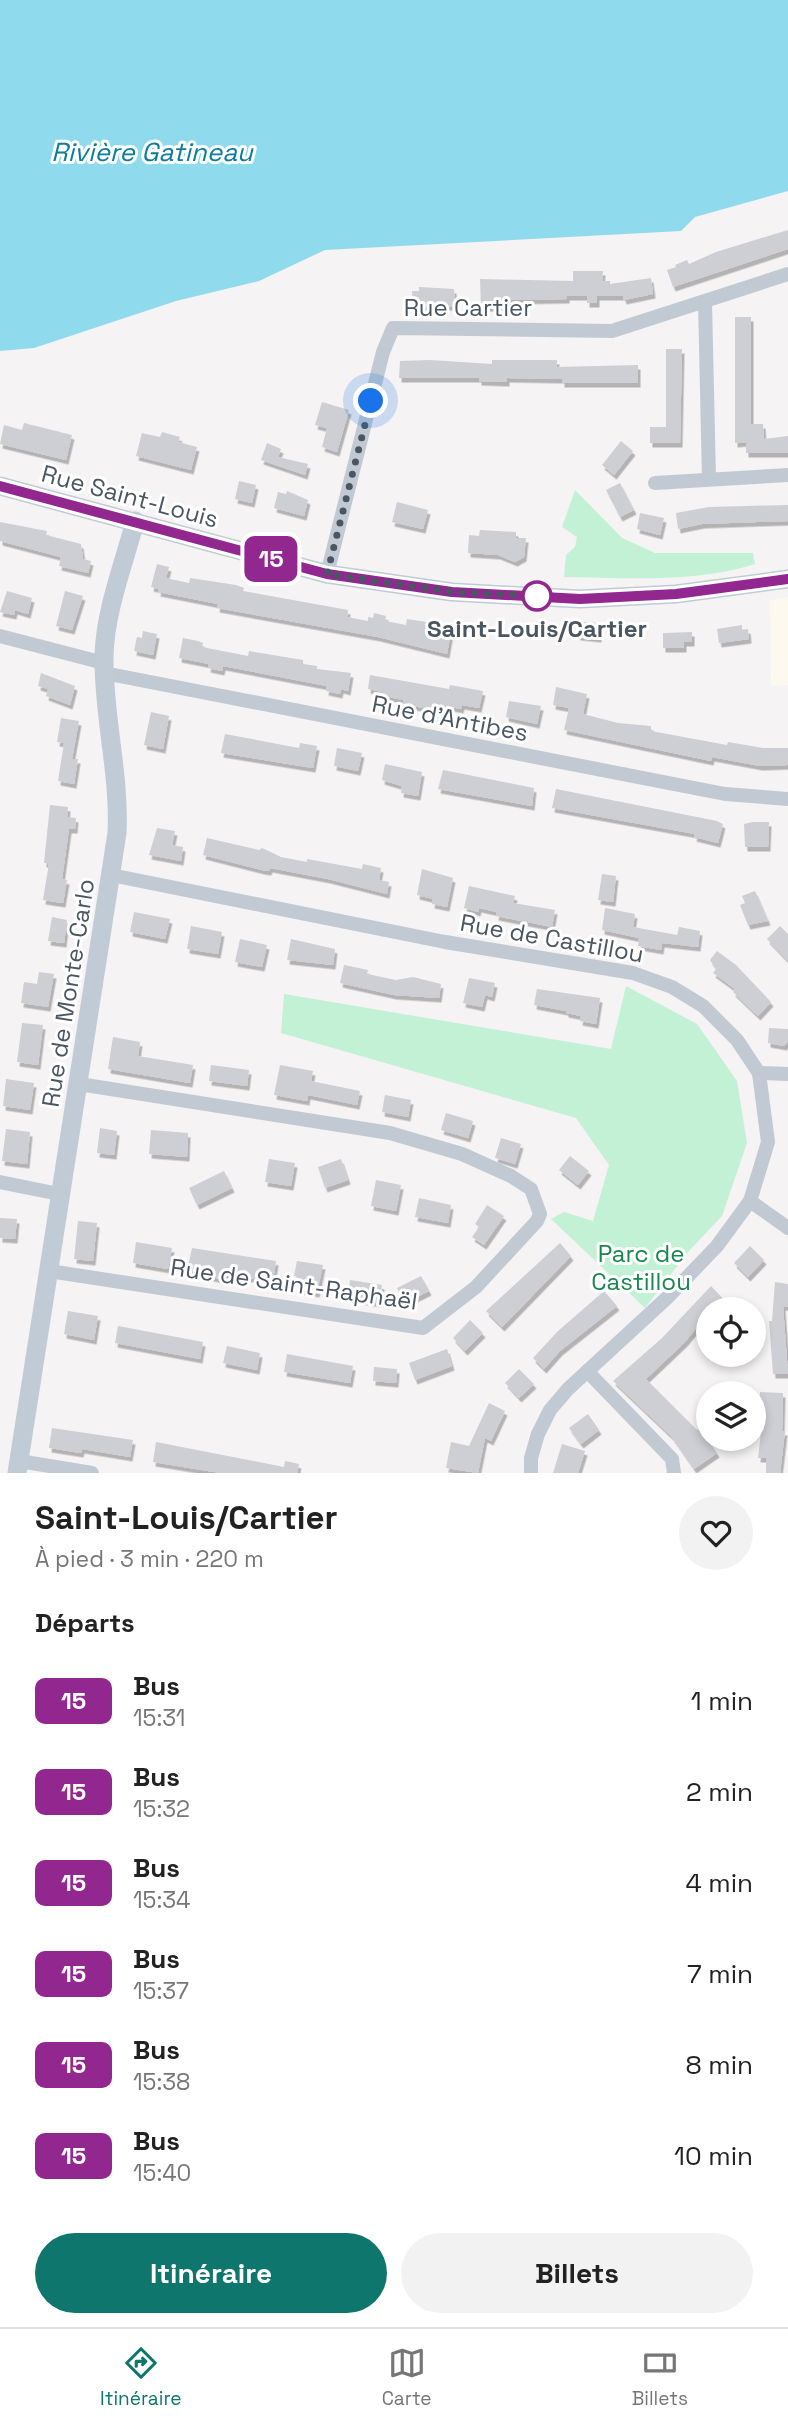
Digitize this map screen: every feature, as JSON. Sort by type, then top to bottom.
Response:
[{"type":"street","name":"Rue Cartier","points":[[327,574],[383,352],[393,328],[612,331],[788,274]]},
{"type":"street","points":[[705,302],[709,479]]},
{"type":"street","points":[[655,483],[788,475]]},
{"type":"street","name":"Rue Saint-Louis","points":[[0,486],[327,574],[452,592],[580,599],[676,594],[788,579]]},
{"type":"street","name":"Rue de Monte-Carlo","points":[[18,1467],[111,875],[118,804],[104,668],[107,627],[135,521]]},
{"type":"street","name":"Rue d'Antibes","points":[[0,636],[104,668],[725,794],[788,799]]},
{"type":"street","name":"Rue de Castillou","points":[[111,875],[445,942],[633,973],[672,986],[703,1006],[737,1040],[759,1073],[768,1142],[750,1201],[717,1246],[550,1410],[534,1446],[531,1473]]},
{"type":"street","points":[[759,1073],[788,1074]]},
{"type":"street","name":"Rue de Saint-Raphaël","points":[[49,1271],[423,1328],[476,1287],[537,1221],[540,1214],[531,1189],[511,1176],[462,1154],[401,1136],[342,1124],[79,1084]]},
{"type":"street","points":[[0,1182],[59,1194]]},
{"type":"street","points":[[750,1201],[788,1228]]},
{"type":"street","points":[[587,1371],[672,1459],[674,1473]]},
{"type":"street","points":[[18,1467],[92,1473]]},
{"type":"shaded area","points":[[788,597],[788,685],[771,686],[770,600]]},
{"type":"green space","points":[[575,490],[622,538],[655,553],[753,553],[755,564],[685,577],[564,577],[566,555],[575,547],[577,537],[562,527]]},
{"type":"green space","name":"Parc de Castillou","points":[[626,986],[697,1024],[737,1081],[747,1143],[722,1216],[687,1253],[645,1308],[551,1219],[564,1212],[593,1221],[609,1165],[576,1118],[281,1033],[284,994],[611,1049]]},
{"type":"water","name":"Rivière Gatineau","points":[[0,0],[788,0],[788,191],[695,217],[681,231],[325,250],[259,281],[176,301],[34,348],[0,351]]},
{"type":"building","points":[[788,230],[788,249],[673,287],[667,270],[676,267],[675,265],[687,260],[689,264],[716,252]]},
{"type":"building","points":[[573,271],[603,271],[602,281],[610,281],[610,284],[651,278],[653,294],[624,300],[623,296],[597,296],[597,303],[587,303],[587,296],[567,296],[567,299],[511,300],[511,307],[481,307],[480,279],[573,281]]},
{"type":"building","points":[[419,287],[454,289],[455,306],[413,307],[412,291],[419,291]]},
{"type":"building","points":[[735,317],[751,317],[751,424],[763,424],[764,439],[788,436],[788,453],[746,453],[746,442],[735,443]]},
{"type":"building","points":[[666,349],[682,349],[680,443],[650,443],[650,427],[666,427]]},
{"type":"building","points":[[492,360],[557,360],[557,367],[638,365],[638,383],[562,383],[562,379],[507,378],[507,382],[479,381],[479,378],[399,378],[400,361],[492,364]]},
{"type":"building","points":[[322,402],[349,410],[337,452],[322,447],[327,428],[315,425]]},
{"type":"building","points":[[24,423],[72,435],[66,460],[0,444],[4,425],[22,430]]},
{"type":"building","points":[[162,432],[180,437],[178,442],[197,447],[191,470],[136,456],[142,433],[160,437]]},
{"type":"building","points":[[621,441],[633,451],[614,475],[602,465]]},
{"type":"building","points":[[267,443],[281,449],[278,457],[308,464],[305,475],[261,460]]},
{"type":"building","points":[[239,481],[256,485],[252,503],[235,499]]},
{"type":"building","points":[[620,483],[634,510],[620,517],[606,490]]},
{"type":"building","points":[[287,491],[308,500],[304,516],[274,508],[278,492],[286,494]]},
{"type":"building","points":[[397,502],[428,510],[423,529],[392,522]]},
{"type":"building","points":[[788,505],[788,521],[702,524],[678,529],[676,513],[709,507]]},
{"type":"building","points":[[640,513],[664,518],[660,535],[637,529]]},
{"type":"building","points":[[0,522],[47,531],[46,535],[81,544],[83,559],[91,561],[88,573],[59,566],[61,557],[0,541]]},
{"type":"building","points":[[480,530],[516,532],[516,538],[526,538],[524,557],[515,562],[498,555],[468,553],[469,535],[479,536]]},
{"type":"building","points":[[157,564],[169,567],[166,578],[189,583],[190,578],[236,585],[244,588],[243,591],[348,610],[347,617],[368,621],[368,617],[373,618],[374,613],[386,616],[385,621],[406,625],[407,619],[447,625],[446,630],[451,631],[447,654],[378,637],[217,608],[218,604],[158,592],[159,589],[151,587]]},
{"type":"building","points":[[7,591],[32,598],[28,614],[15,610],[14,615],[0,612]]},
{"type":"building","points":[[65,591],[83,596],[72,630],[56,626]]},
{"type":"building","points":[[583,622],[600,623],[599,638],[578,636],[578,627],[583,627]]},
{"type":"building","points":[[742,625],[742,630],[748,629],[749,639],[719,643],[717,629]]},
{"type":"building","points":[[143,631],[157,634],[153,655],[134,651],[137,637],[142,638]]},
{"type":"building","points":[[692,632],[692,642],[684,642],[684,648],[663,648],[663,633]]},
{"type":"building","points":[[183,638],[203,643],[202,647],[248,656],[249,651],[303,660],[303,664],[317,666],[317,669],[351,673],[348,691],[341,689],[340,694],[326,691],[327,686],[223,666],[222,671],[208,668],[209,664],[179,658]]},
{"type":"building","points":[[41,673],[75,686],[70,705],[46,696],[48,689],[38,686]]},
{"type":"building","points":[[370,675],[449,689],[450,685],[483,691],[479,708],[462,705],[461,709],[435,704],[434,710],[377,695],[378,691],[368,689]]},
{"type":"building","points":[[556,687],[587,694],[583,714],[618,723],[651,726],[651,731],[727,745],[728,742],[763,748],[788,748],[788,765],[760,766],[712,757],[711,761],[564,730],[569,708],[553,705]]},
{"type":"building","points":[[509,701],[541,706],[537,724],[506,717]]},
{"type":"building","points":[[151,712],[169,716],[163,749],[144,745]]},
{"type":"building","points":[[61,718],[79,721],[72,759],[78,759],[74,784],[58,781],[64,743],[57,742]]},
{"type":"building","points":[[225,734],[299,748],[300,743],[317,746],[313,768],[221,753]]},
{"type":"building","points":[[337,748],[362,753],[358,771],[334,766]]},
{"type":"building","points":[[385,764],[422,772],[418,796],[401,793],[402,786],[382,780]]},
{"type":"building","points":[[443,770],[534,788],[532,806],[438,789]]},
{"type":"building","points":[[556,789],[717,821],[723,824],[718,843],[694,837],[695,834],[552,808]]},
{"type":"building","points":[[50,805],[68,807],[67,817],[76,818],[75,829],[69,829],[62,879],[67,880],[63,903],[43,900],[49,863],[44,863]]},
{"type":"building","points":[[769,822],[768,847],[745,847],[744,824]]},
{"type":"building","points":[[157,828],[175,831],[172,845],[183,847],[181,861],[149,855]]},
{"type":"building","points":[[207,838],[259,850],[262,848],[281,857],[307,862],[307,859],[362,869],[363,864],[381,868],[379,880],[389,882],[387,894],[328,879],[270,868],[269,871],[262,870],[203,855]]},
{"type":"building","points":[[422,869],[453,878],[447,907],[432,904],[433,899],[417,895]]},
{"type":"building","points":[[602,874],[616,876],[613,902],[598,900]]},
{"type":"building","points":[[469,886],[515,896],[513,903],[555,910],[552,927],[496,916],[497,912],[479,908],[478,912],[464,908]]},
{"type":"building","points":[[755,891],[768,921],[748,925],[740,905],[745,903],[742,896]]},
{"type":"building","points":[[605,908],[635,914],[633,927],[677,935],[679,927],[700,931],[698,947],[662,943],[661,950],[638,946],[639,938],[602,930]]},
{"type":"building","points":[[134,912],[170,919],[165,939],[130,932]]},
{"type":"building","points":[[52,917],[67,920],[64,943],[48,941]]},
{"type":"building","points":[[191,926],[222,932],[218,954],[187,949]]},
{"type":"building","points":[[780,926],[788,934],[788,961],[767,939]]},
{"type":"building","points":[[240,939],[267,945],[262,967],[235,962]]},
{"type":"building","points":[[291,939],[335,949],[333,965],[287,960]]},
{"type":"building","points":[[717,951],[736,965],[771,1002],[758,1016],[733,992],[735,989],[713,973],[716,969],[710,960]]},
{"type":"building","points":[[344,965],[368,970],[367,974],[396,980],[413,977],[441,984],[439,998],[394,995],[340,983]]},
{"type":"building","points":[[39,972],[54,974],[48,1007],[21,1003],[24,982],[37,984]]},
{"type":"building","points":[[469,978],[495,983],[492,997],[485,995],[482,1007],[463,1003]]},
{"type":"building","points":[[537,989],[600,998],[596,1024],[580,1021],[581,1016],[566,1011],[534,1005]]},
{"type":"building","points":[[22,1023],[43,1025],[38,1065],[17,1062]]},
{"type":"building","points":[[769,1028],[788,1029],[788,1041],[784,1046],[768,1043]]},
{"type":"building","points":[[113,1037],[140,1042],[138,1056],[193,1065],[190,1083],[108,1069]]},
{"type":"building","points":[[211,1065],[249,1070],[247,1086],[209,1081]]},
{"type":"building","points":[[280,1065],[313,1071],[311,1081],[360,1091],[357,1105],[308,1095],[307,1101],[274,1095]]},
{"type":"building","points":[[6,1079],[34,1083],[30,1110],[3,1106]]},
{"type":"building","points":[[385,1095],[411,1100],[408,1117],[382,1112]]},
{"type":"building","points":[[446,1113],[473,1121],[468,1138],[441,1130]]},
{"type":"building","points":[[100,1128],[117,1131],[114,1155],[97,1153]]},
{"type":"building","points":[[6,1129],[30,1132],[27,1164],[2,1161]]},
{"type":"building","points":[[151,1130],[188,1133],[187,1157],[149,1154]]},
{"type":"building","points":[[501,1138],[521,1144],[515,1164],[495,1158]]},
{"type":"building","points":[[570,1156],[589,1171],[578,1185],[559,1170]]},
{"type":"building","points":[[269,1159],[295,1163],[291,1186],[265,1182]]},
{"type":"building","points":[[341,1159],[348,1180],[325,1188],[318,1167]]},
{"type":"building","points":[[224,1171],[232,1188],[197,1205],[189,1188]]},
{"type":"building","points":[[376,1180],[401,1185],[396,1211],[371,1206]]},
{"type":"building","points":[[419,1198],[451,1205],[448,1223],[415,1217]]},
{"type":"building","points":[[487,1205],[504,1216],[484,1245],[472,1237],[479,1227],[475,1224]]},
{"type":"building","points":[[0,1218],[17,1219],[15,1239],[0,1238]]},
{"type":"building","points":[[78,1221],[97,1223],[93,1261],[74,1259]]},
{"type":"building","points":[[136,1242],[172,1248],[168,1269],[133,1263]]},
{"type":"building","points":[[560,1243],[571,1256],[502,1327],[486,1311]]},
{"type":"building","points":[[750,1246],[764,1260],[748,1277],[734,1263]]},
{"type":"building","points":[[192,1248],[276,1261],[273,1281],[222,1274],[221,1279],[187,1272]]},
{"type":"building","points":[[297,1261],[323,1265],[317,1293],[299,1290],[301,1278],[294,1276]]},
{"type":"building","points":[[421,1276],[429,1291],[405,1303],[397,1288]]},
{"type":"building","points":[[350,1280],[382,1285],[379,1303],[348,1298]]},
{"type":"building","points":[[775,1282],[788,1284],[788,1307],[783,1306],[788,1374],[773,1374],[769,1321],[772,1321]]},
{"type":"building","points":[[711,1286],[722,1297],[701,1297]]},
{"type":"building","points":[[604,1291],[617,1306],[560,1351],[544,1369],[533,1358],[558,1331]]},
{"type":"building","points":[[696,1302],[696,1329],[646,1379],[696,1429],[696,1451],[717,1453],[694,1469],[671,1436],[613,1381],[662,1338]]},
{"type":"building","points":[[68,1311],[98,1316],[94,1340],[64,1334]]},
{"type":"building","points":[[470,1320],[483,1333],[465,1351],[453,1338]]},
{"type":"building","points":[[118,1326],[203,1342],[200,1359],[115,1343]]},
{"type":"building","points":[[227,1346],[260,1353],[257,1370],[223,1363]]},
{"type":"building","points":[[447,1349],[452,1366],[415,1380],[409,1363]]},
{"type":"building","points":[[287,1354],[353,1366],[350,1383],[284,1372]]},
{"type":"building","points":[[374,1367],[397,1369],[396,1383],[373,1381]]},
{"type":"building","points":[[519,1369],[534,1384],[519,1398],[505,1383]]},
{"type":"building","points":[[766,1392],[783,1393],[782,1431],[785,1431],[780,1473],[766,1473],[766,1458],[758,1458],[759,1451],[766,1451]]},
{"type":"building","points":[[489,1403],[505,1411],[491,1441],[485,1438],[478,1473],[446,1468],[451,1442],[469,1446]]},
{"type":"building","points":[[588,1414],[599,1430],[581,1444],[569,1428]]},
{"type":"building","points":[[52,1428],[133,1440],[130,1457],[82,1449],[81,1453],[49,1448]]},
{"type":"building","points":[[156,1442],[284,1467],[285,1461],[299,1464],[297,1473],[220,1473],[153,1462]]},
{"type":"building","points":[[562,1444],[585,1451],[578,1473],[553,1473]]},
{"type":"bus line","name":"15","points":[[0,486],[327,574],[452,592],[580,599],[719,590],[788,579]]},
{"type":"place","name":"Saint-Louis/Cartier","points":[[537,596]]},
{"type":"route","points":[[371,401],[327,574],[452,592],[537,596]]}]
